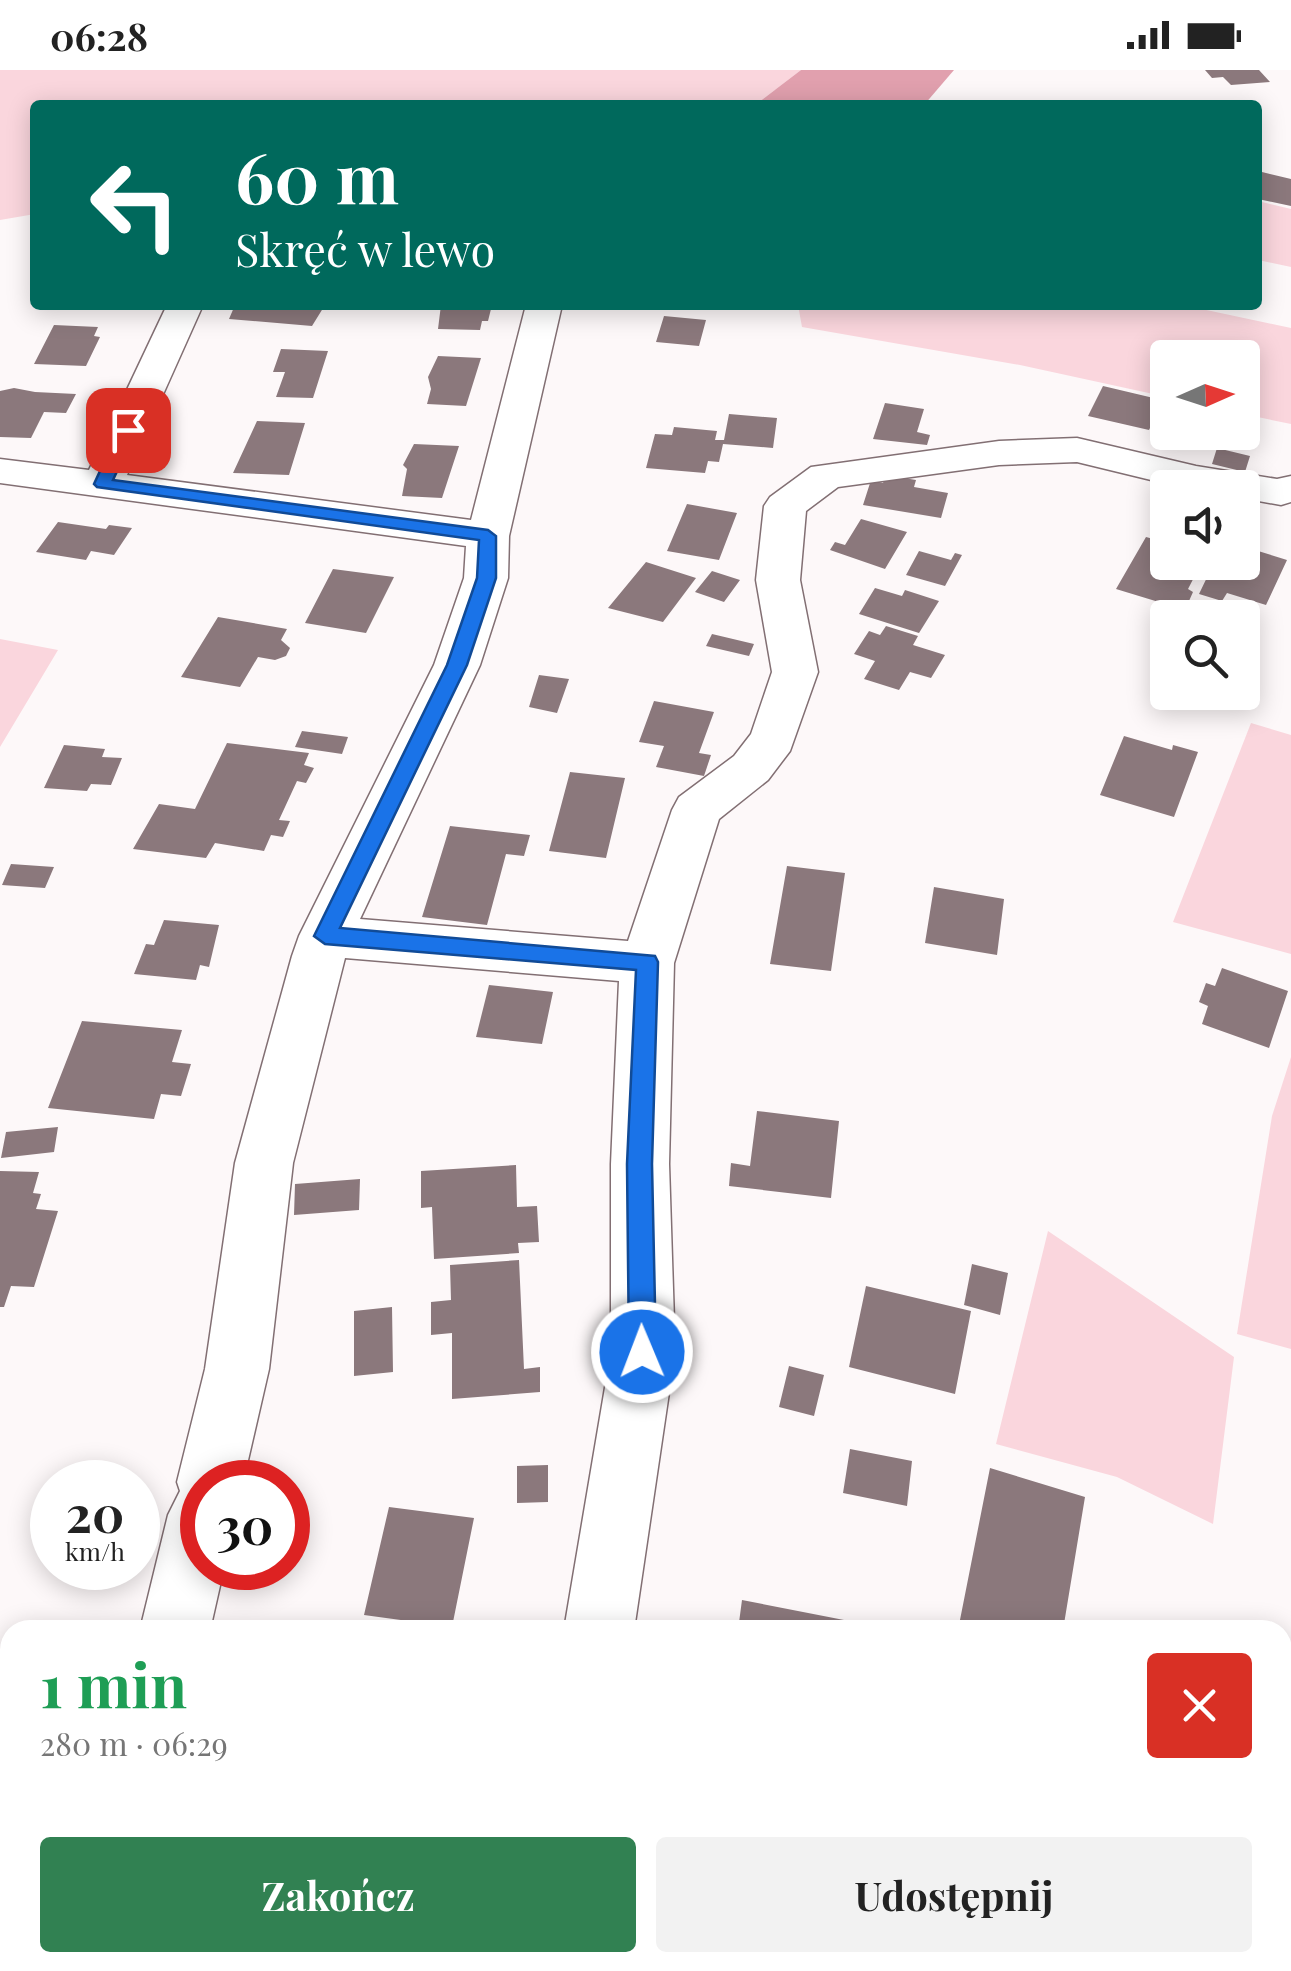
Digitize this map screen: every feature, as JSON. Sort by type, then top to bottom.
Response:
[{"type":"street","points":[[103,484],[183,310]]},
{"type":"street","points":[[215,1460],[237,1369],[264,1163],[325,936],[457,665],[486,578],[488,536],[543,310]]},
{"type":"street","points":[[600,1620],[642,1352],[640,1164],[647,962],[697,810],[751,768],[772,739],[794,672],[778,580],[785,506],[826,476],[999,453],[1077,450],[1196,478],[1288,492]]},
{"type":"street","points":[[0,471],[488,536]]},
{"type":"street","points":[[325,936],[647,962]]},
{"type":"street","points":[[177,1620],[184,1590]]},
{"type":"shaded area","points":[[0,70],[801,70],[762,100],[30,100],[30,215],[0,220]]},
{"type":"shaded area","points":[[801,70],[954,70],[928,100],[762,100]]},
{"type":"shaded area","points":[[1262,202],[1291,209],[1291,267],[1262,261]]},
{"type":"shaded area","points":[[799,310],[1206,310],[1291,328],[1291,424],[1260,418],[1260,340],[1150,340],[1150,393],[1020,365],[802,327]]},
{"type":"shaded area","points":[[0,639],[58,650],[0,747]]},
{"type":"shaded area","points":[[1251,723],[1291,735],[1291,954],[1173,922]]},
{"type":"shaded area","points":[[1291,1057],[1291,1349],[1237,1334],[1272,1116]]},
{"type":"shaded area","points":[[1048,1231],[1234,1357],[1213,1524],[1117,1477],[996,1444]]},
{"type":"building","points":[[1205,70],[1259,70],[1270,82],[1231,85],[1223,77],[1212,78]]},
{"type":"building","points":[[1262,172],[1291,179],[1291,206],[1262,200]]},
{"type":"building","points":[[233,310],[322,310],[312,326],[229,319]]},
{"type":"building","points":[[440,310],[491,310],[480,330],[438,329]]},
{"type":"building","points":[[664,316],[706,320],[699,346],[656,342]]},
{"type":"building","points":[[54,325],[98,327],[94,336],[100,337],[86,366],[34,364]]},
{"type":"building","points":[[281,349],[328,351],[313,398],[276,397],[285,372],[273,372]]},
{"type":"building","points":[[438,356],[481,358],[466,406],[427,404],[431,389],[428,377]]},
{"type":"building","points":[[1103,386],[1150,397],[1149,430],[1088,416]]},
{"type":"building","points":[[14,388],[76,394],[66,413],[44,412],[31,438],[0,437],[0,391]]},
{"type":"building","points":[[885,403],[924,409],[917,432],[930,435],[927,445],[873,439]]},
{"type":"building","points":[[729,414],[777,418],[773,448],[723,444],[719,462],[708,461],[705,473],[646,468],[655,434],[672,435],[674,427],[717,431],[715,440],[724,440]]},
{"type":"building","points":[[257,421],[305,423],[289,475],[233,473]]},
{"type":"building","points":[[414,444],[459,446],[442,498],[402,496],[407,469],[403,465]]},
{"type":"building","points":[[1216,450],[1250,456],[1246,470],[1212,464]]},
{"type":"building","points":[[886,475],[916,480],[914,487],[948,493],[941,518],[863,505],[871,480],[883,483]]},
{"type":"building","points":[[687,504],[737,513],[719,560],[667,551]]},
{"type":"building","points":[[861,519],[907,532],[885,569],[830,550],[835,542],[845,545]]},
{"type":"building","points":[[58,522],[106,529],[109,525],[132,528],[114,555],[91,551],[86,560],[36,552]]},
{"type":"building","points":[[1146,537],[1150,538],[1150,580],[1193,580],[1188,589],[1193,592],[1189,600],[1152,600],[1116,589]]},
{"type":"building","points":[[919,551],[951,560],[955,553],[962,555],[945,586],[906,575]]},
{"type":"building","points":[[1260,552],[1287,560],[1266,605],[1260,600],[1227,593],[1223,600],[1199,594],[1206,580],[1260,580]]},
{"type":"building","points":[[646,562],[696,578],[663,622],[608,608]]},
{"type":"building","points":[[333,569],[394,577],[366,633],[305,623]]},
{"type":"building","points":[[712,571],[740,580],[724,602],[695,592]]},
{"type":"building","points":[[875,588],[902,596],[905,590],[939,601],[919,633],[859,614]]},
{"type":"building","points":[[218,617],[287,629],[281,640],[290,648],[286,656],[275,660],[258,657],[240,687],[181,677]]},
{"type":"building","points":[[886,626],[918,636],[913,645],[945,655],[931,678],[910,672],[899,690],[864,679],[875,661],[854,654],[869,631],[880,635]]},
{"type":"building","points":[[712,634],[754,644],[749,656],[706,646]]},
{"type":"building","points":[[539,675],[569,679],[557,713],[529,707]]},
{"type":"building","points":[[654,701],[714,712],[699,753],[711,755],[704,776],[656,767],[664,746],[639,742]]},
{"type":"building","points":[[302,731],[348,737],[342,754],[295,747]]},
{"type":"building","points":[[1124,736],[1172,750],[1173,745],[1198,752],[1174,817],[1100,795]]},
{"type":"building","points":[[227,743],[309,753],[304,765],[314,768],[306,783],[297,781],[279,820],[290,821],[283,837],[271,835],[264,851],[215,843],[206,858],[133,849],[159,804],[195,809]]},
{"type":"building","points":[[64,745],[105,749],[102,757],[122,758],[111,785],[91,784],[87,791],[44,788]]},
{"type":"building","points":[[570,772],[625,778],[606,858],[549,851]]},
{"type":"building","points":[[450,826],[530,835],[524,856],[506,854],[487,925],[422,917]]},
{"type":"building","points":[[11,864],[54,867],[45,888],[2,885]]},
{"type":"building","points":[[787,866],[845,873],[831,971],[770,964]]},
{"type":"building","points":[[934,887],[1004,899],[997,955],[925,943]]},
{"type":"building","points":[[164,920],[219,925],[209,967],[200,965],[196,980],[134,974],[146,944],[154,945]]},
{"type":"building","points":[[1222,968],[1288,991],[1269,1048],[1202,1024],[1208,1006],[1199,1002],[1206,983],[1215,986]]},
{"type":"building","points":[[489,985],[553,992],[542,1044],[476,1037]]},
{"type":"building","points":[[82,1021],[182,1030],[172,1062],[191,1064],[181,1096],[161,1094],[154,1119],[48,1108]]},
{"type":"building","points":[[757,1111],[839,1121],[831,1198],[729,1186],[731,1163],[750,1166]]},
{"type":"building","points":[[58,1127],[54,1152],[1,1158],[6,1132]]},
{"type":"building","points":[[516,1165],[517,1207],[537,1206],[539,1242],[518,1243],[519,1253],[434,1259],[432,1207],[421,1208],[421,1171]]},
{"type":"building","points":[[0,1171],[39,1172],[33,1193],[41,1194],[36,1209],[58,1211],[34,1287],[11,1286],[4,1307],[0,1307]]},
{"type":"building","points":[[360,1179],[359,1210],[294,1215],[295,1184]]},
{"type":"building","points":[[519,1260],[524,1369],[540,1367],[540,1392],[452,1399],[452,1333],[431,1335],[431,1302],[451,1300],[450,1265]]},
{"type":"building","points":[[972,1264],[1008,1273],[1000,1315],[964,1305]]},
{"type":"building","points":[[866,1286],[971,1311],[955,1394],[849,1367]]},
{"type":"building","points":[[392,1307],[393,1372],[354,1376],[354,1311]]},
{"type":"building","points":[[789,1366],[824,1375],[814,1416],[779,1407]]},
{"type":"building","points":[[850,1449],[912,1461],[907,1506],[843,1493]]},
{"type":"building","points":[[548,1465],[548,1502],[517,1503],[517,1466]]},
{"type":"building","points":[[990,1468],[1085,1497],[1065,1620],[960,1620]]},
{"type":"building","points":[[389,1507],[474,1518],[453,1620],[364,1615]]},
{"type":"building","points":[[742,1600],[844,1620],[739,1620]]},
{"type":"route","points":[[128,430],[103,484],[488,536],[486,578],[457,665],[325,936],[647,962],[640,1164],[642,1352]]}]
